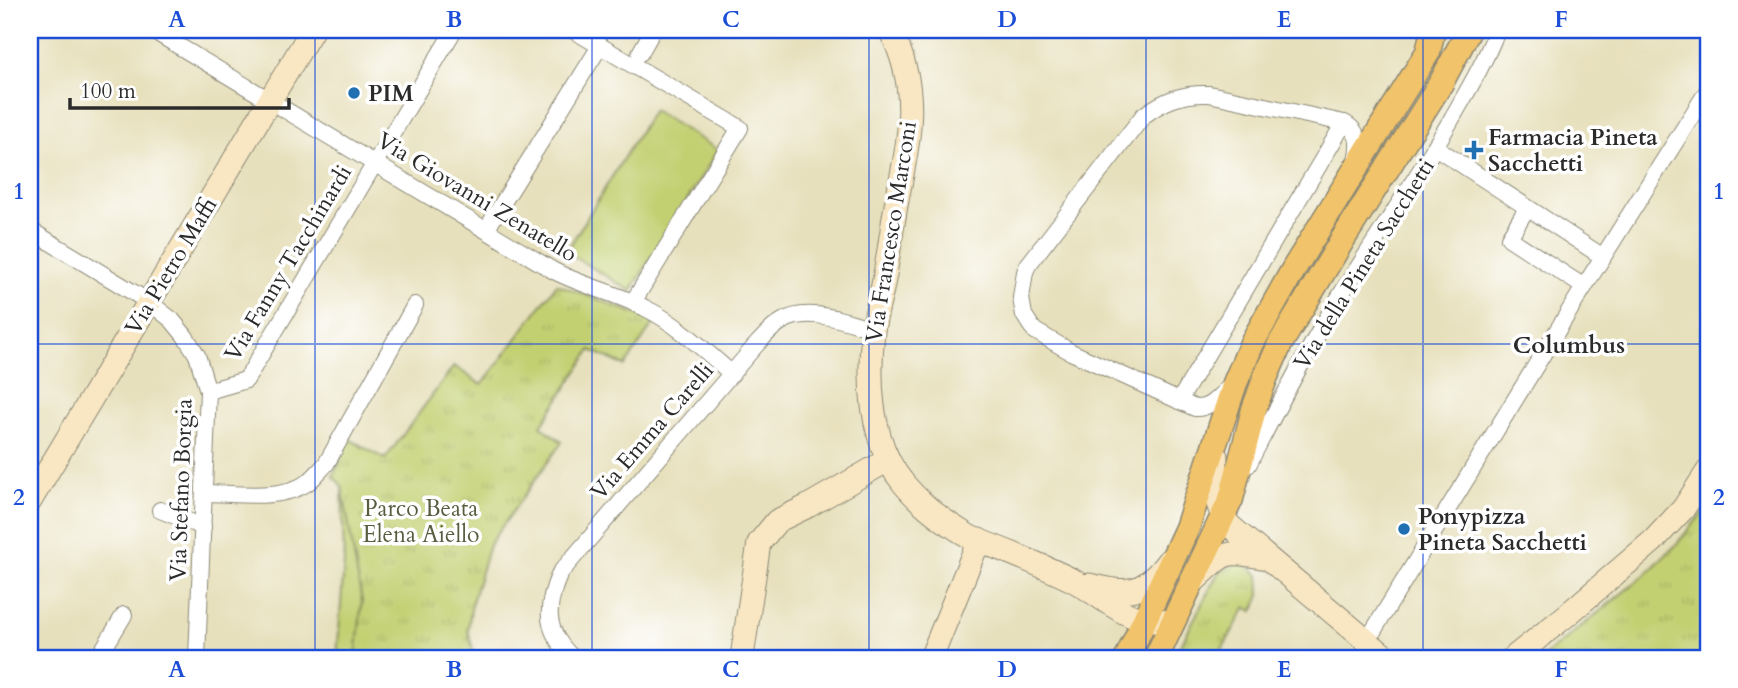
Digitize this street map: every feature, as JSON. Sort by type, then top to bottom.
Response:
[{"type":"main road","name":"Via della Pineta Sacchetti","points":[[1156,658],[1228,508],[1254,409],[1280,345],[1441,83],[1469,30]]},
{"type":"main road","points":[[1127,658],[1193,513],[1235,383],[1258,330],[1430,41]]},
{"type":"street","name":"Via Giovanni Zenatello","points":[[152,30],[563,276],[633,302],[672,323],[732,374]]},
{"type":"street","name":"Via Pietro Maffi","points":[[30,501],[312,30]]},
{"type":"street","name":"Via Fanny Tacchinardi","points":[[208,391],[246,380],[454,30]]},
{"type":"street","points":[[573,30],[740,128],[633,302]]},
{"type":"street","points":[[639,53],[653,30]]},
{"type":"street","name":"Via Francesco Marconi","points":[[890,30],[905,63],[911,113],[874,329],[874,408],[888,460],[903,483],[929,509],[958,530],[1075,582],[1114,607],[1145,620]]},
{"type":"street","points":[[1430,41],[1439,30]]},
{"type":"street","name":"Via della Pineta Sacchetti","points":[[1228,508],[1275,411],[1340,297],[1435,147],[1478,72],[1497,30]]},
{"type":"street","points":[[486,230],[600,47]]},
{"type":"street","points":[[1367,641],[1708,90]]},
{"type":"street","points":[[1235,383],[1214,402],[1204,408],[1195,408],[1071,352],[1031,326],[1024,315],[1021,298],[1028,265],[1143,116],[1162,103],[1184,95],[1209,94],[1344,123],[1353,128],[1358,138],[1359,148],[1353,172]]},
{"type":"street","points":[[1179,401],[1344,123]]},
{"type":"street","points":[[1435,147],[1603,257]]},
{"type":"street","points":[[1527,208],[1509,238],[1584,287]]},
{"type":"street","name":"Via Stefano Borgia","points":[[30,230],[149,302],[172,320],[192,345],[200,363],[208,391],[197,658]]},
{"type":"street","points":[[205,492],[277,494],[306,484],[326,464],[415,305]]},
{"type":"street","name":"Via Emma Carelli","points":[[573,658],[555,638],[550,620],[551,597],[561,573],[767,334],[777,324],[801,315],[816,315],[874,329]]},
{"type":"street","points":[[1217,439],[1215,497],[1228,508],[1234,530],[1387,658]]},
{"type":"street","points":[[744,658],[759,543],[776,521],[808,506],[888,460]]},
{"type":"street","points":[[1513,658],[1653,541],[1680,513],[1708,471]]},
{"type":"street","points":[[160,510],[202,527]]},
{"type":"street","points":[[931,658],[979,540]]},
{"type":"street","name":"Via Francesco Marconi","points":[[1075,582],[1119,592],[1138,588],[1166,565],[1180,544]]},
{"type":"street","points":[[1192,583],[1218,559],[1229,553],[1270,559]]},
{"type":"street","points":[[1145,620],[1161,620],[1178,613]]},
{"type":"street","points":[[98,658],[124,615]]},
{"type":"green space","points":[[653,110],[718,150],[631,291],[566,252]]},
{"type":"green space","name":"Parco Beata Elena Aiello","points":[[557,284],[655,321],[625,366],[591,350],[541,426],[562,442],[489,545],[472,602],[468,630],[475,658],[356,658],[362,601],[342,486],[333,476],[349,439],[385,459],[454,366],[482,385]]},
{"type":"green space","points":[[342,486],[362,601],[356,658],[337,658],[344,562]]},
{"type":"green space","points":[[1708,506],[1708,658],[1542,658],[1647,573],[1675,546]]},
{"type":"green space","points":[[1232,564],[1245,564],[1259,575],[1260,595],[1253,611],[1246,607],[1217,658],[1174,658],[1218,573]]},
{"type":"place","name":"PIM","points":[[354,93]]},
{"type":"place","name":"Farmacia Pineta Sacchetti","points":[[1474,150]]},
{"type":"place","name":"Ponypizza Pineta Sacchetti","points":[[1404,529]]},
{"type":"district","name":"Columbus","points":[[1569,345]]}]
